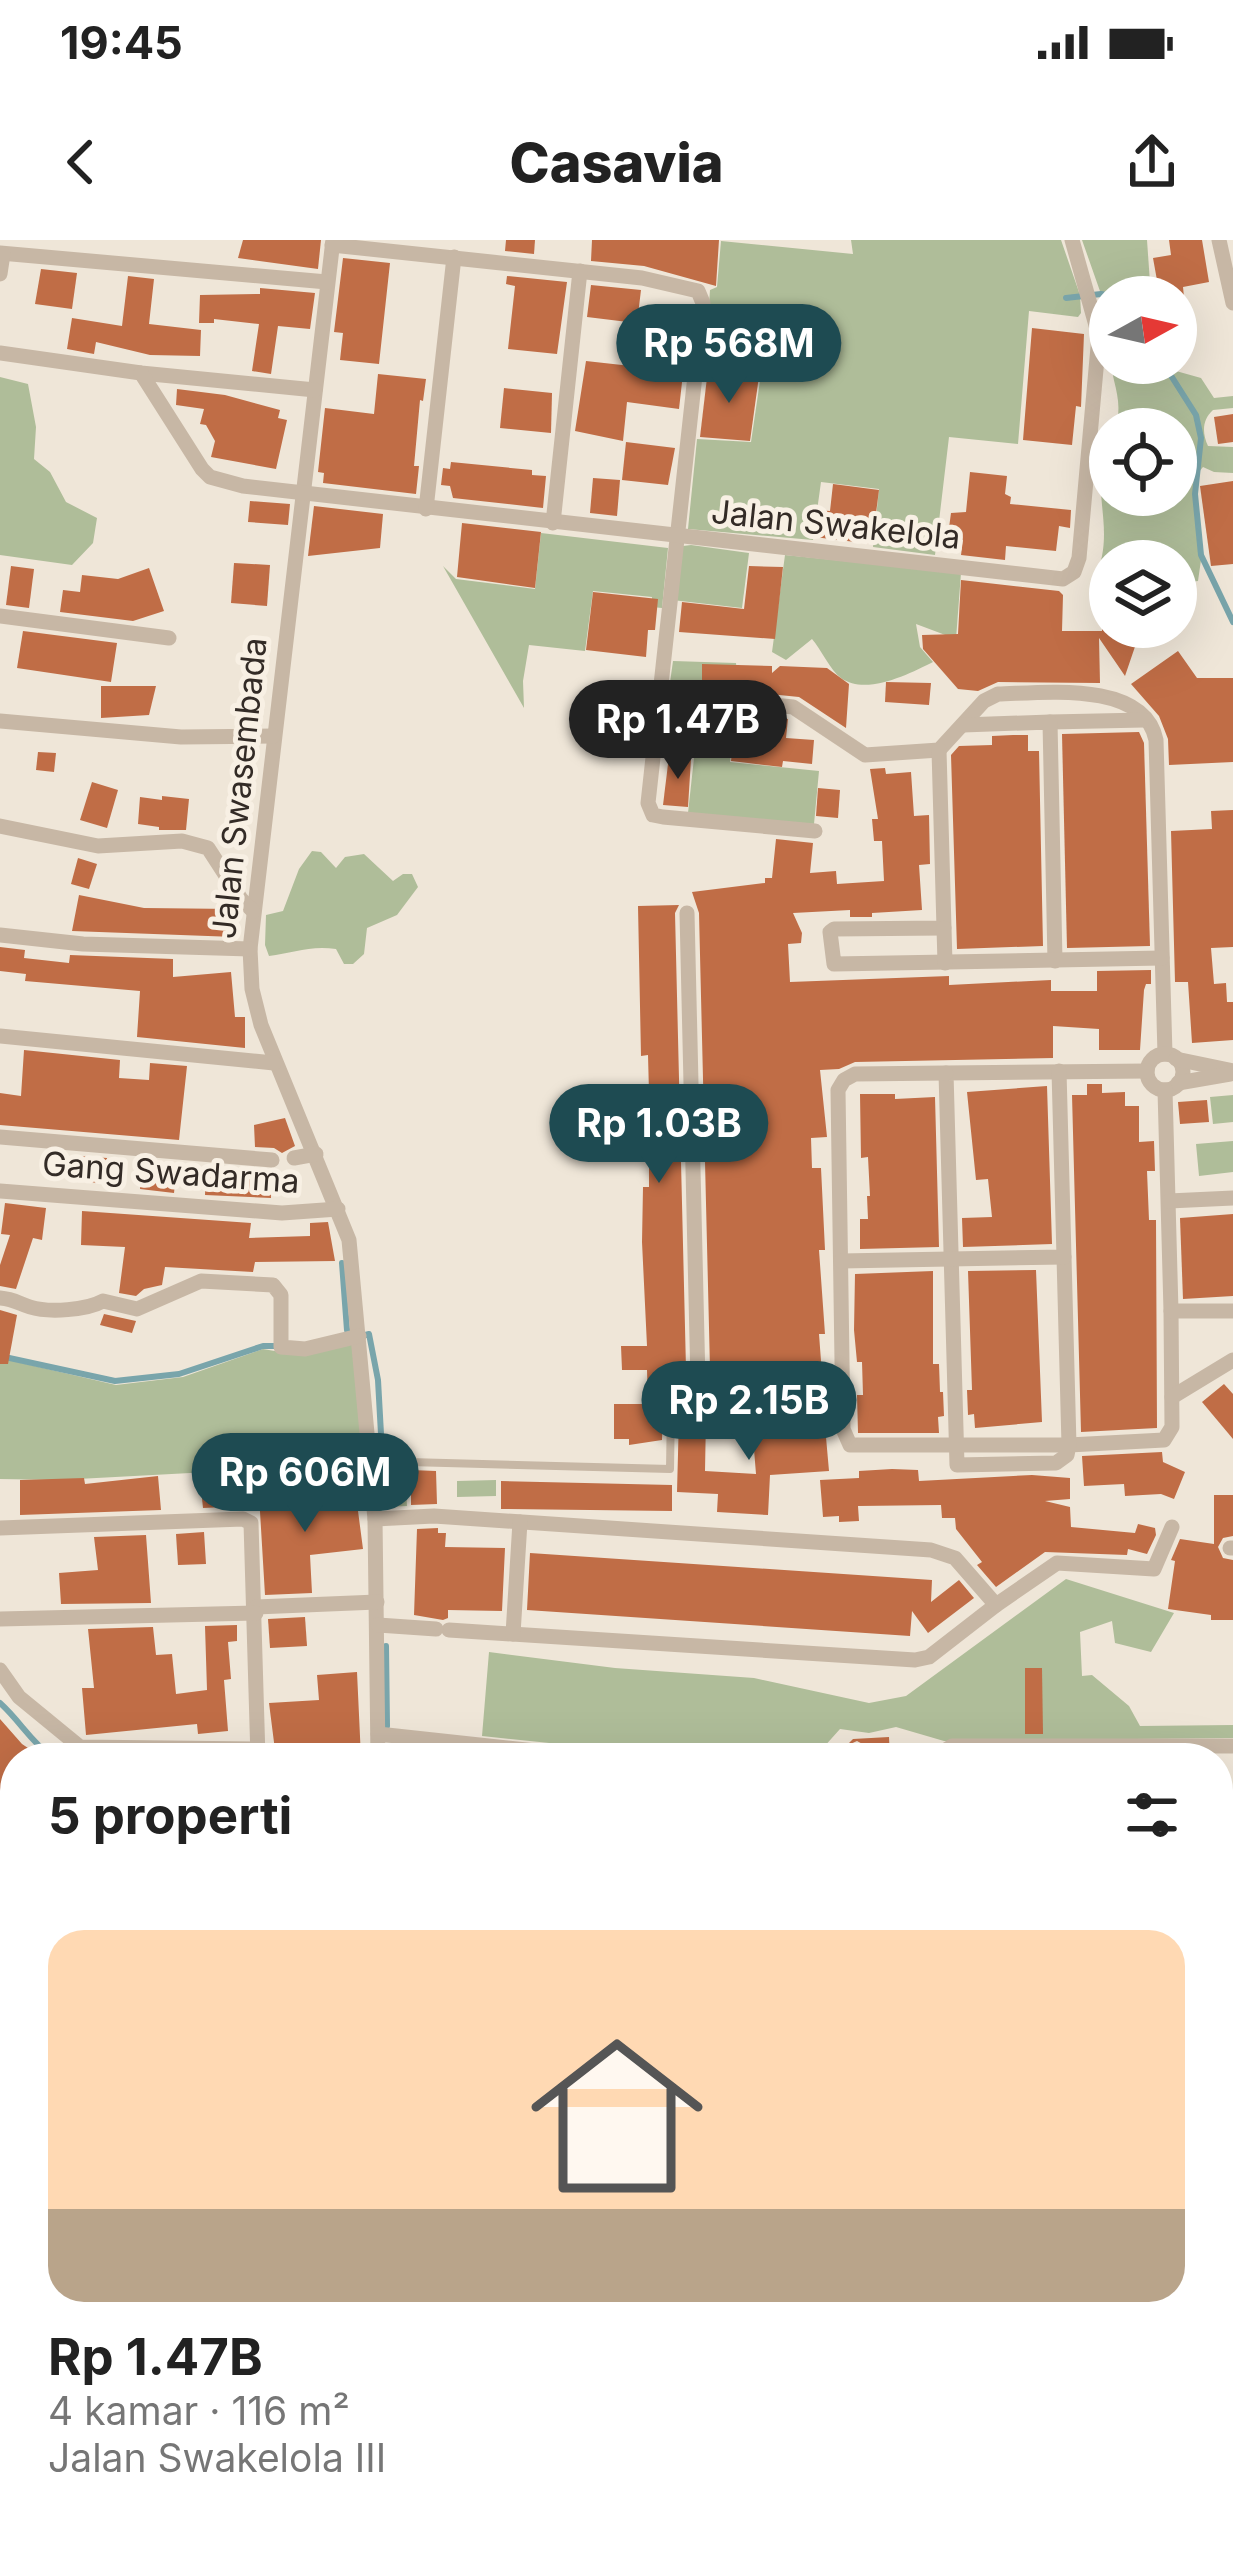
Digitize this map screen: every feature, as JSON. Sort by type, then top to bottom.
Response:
[{"type":"street","name":"Jalan Swakelola","points":[[141,373],[210,477],[243,487],[1070,577],[1080,549],[1099,336],[1072,240]]},
{"type":"street","points":[[1220,240],[1233,303]]},
{"type":"street","points":[[333,242],[641,278],[698,291],[704,303],[650,811],[663,817],[815,831]]},
{"type":"street","name":"Jalan Swasembada","points":[[333,242],[250,949],[252,989],[274,1063],[338,1209],[352,1259],[376,1520],[378,1743]]},
{"type":"street","points":[[0,274],[2,253],[327,282]]},
{"type":"street","points":[[426,509],[454,257]]},
{"type":"street","points":[[553,523],[580,271]]},
{"type":"street","points":[[0,353],[315,390]]},
{"type":"street","points":[[0,616],[169,638]]},
{"type":"street","points":[[755,704],[793,707],[865,755],[939,750],[984,701],[998,694],[1105,695],[1144,720],[1156,734],[1162,958],[1171,1057],[1182,1073],[1172,1087],[1172,1427],[1164,1440],[850,1445],[843,1429],[842,1404],[838,1090],[844,1080],[855,1074],[1147,1071]]},
{"type":"street","points":[[963,725],[1144,720]]},
{"type":"street","points":[[0,721],[181,737],[273,736]]},
{"type":"street","points":[[1050,722],[1055,962]]},
{"type":"street","points":[[939,750],[945,963]]},
{"type":"street","points":[[0,826],[98,846],[182,841],[208,848],[253,911]]},
{"type":"street","points":[[687,913],[698,1382],[715,1391],[750,1395],[774,1404],[842,1404]]},
{"type":"street","points":[[944,928],[834,928],[830,932],[834,964],[1162,958]]},
{"type":"street","points":[[0,935],[83,944],[250,949]]},
{"type":"street","points":[[0,1036],[274,1063]]},
{"type":"street","points":[[1171,1057],[1233,1072],[1154,1087],[1147,1071],[1151,1061],[1171,1057]]},
{"type":"street","points":[[946,1073],[954,1446],[955,1460],[961,1466],[1063,1460],[1069,1445],[1059,1071]]},
{"type":"street","points":[[0,1137],[272,1160]]},
{"type":"street","points":[[294,1158],[316,1154]]},
{"type":"street","name":"Gang Swadarma","points":[[0,1191],[282,1213],[338,1209]]},
{"type":"street","points":[[1169,1201],[1233,1198]]},
{"type":"street","points":[[841,1261],[1064,1257]]},
{"type":"street","points":[[0,1298],[34,1308],[92,1307],[104,1301],[134,1309],[195,1282],[273,1285],[280,1294],[281,1347],[305,1349],[359,1336]]},
{"type":"street","points":[[1171,1311],[1233,1311]]},
{"type":"street","points":[[1172,1397],[1233,1360]]},
{"type":"street","points":[[1019,1445],[1020,1464]]},
{"type":"street","points":[[376,1520],[434,1516],[945,1552],[997,1605]]},
{"type":"street","points":[[0,1528],[243,1519],[254,1528],[258,1743]]},
{"type":"street","points":[[513,1634],[520,1522]]},
{"type":"street","points":[[378,1625],[915,1660],[929,1658],[1057,1563],[1154,1569],[1172,1527]]},
{"type":"street","points":[[0,1619],[377,1602]]},
{"type":"street","points":[[0,1670],[19,1697],[70,1743]]},
{"type":"street","points":[[378,1734],[455,1743]]},
{"type":"lane","points":[[370,1461],[670,1469],[671,1408],[706,1409]]},
{"type":"green space","points":[[851,240],[1061,240],[1080,295],[1081,313],[1078,317],[1029,311],[1018,444],[949,437],[935,555],[873,547],[879,489],[821,482],[813,540],[688,529],[697,439],[751,442],[761,374],[705,366],[710,290],[717,287],[721,241],[853,254]]},
{"type":"green space","points":[[1082,240],[1147,240],[1150,276],[1095,276]]},
{"type":"green space","points":[[0,377],[28,384],[36,427],[34,459],[50,472],[66,502],[97,518],[93,543],[72,565],[0,555]]},
{"type":"green space","points":[[1197,377],[1214,398],[1233,396],[1233,408],[1213,410],[1204,432],[1208,446],[1233,447],[1233,473],[1203,467],[1197,474],[1197,408],[1118,408],[1115,384],[1197,384]]},
{"type":"green space","points":[[1197,512],[1202,553],[1198,581],[1197,540],[1104,540],[1103,516],[1197,516]]},
{"type":"green space","points":[[541,533],[668,548],[662,608],[652,607],[652,597],[593,591],[585,651],[529,645],[524,708],[443,566],[456,579],[535,589]]},
{"type":"green space","points":[[683,546],[749,553],[742,608],[672,600]]},
{"type":"green space","points":[[785,555],[961,573],[956,639],[916,624],[920,647],[933,662],[875,684],[841,678],[812,639],[786,660],[772,652]]},
{"type":"green space","points":[[673,661],[736,663],[738,693],[730,762],[819,771],[814,824],[688,813],[694,758],[660,754]]},
{"type":"green space","points":[[312,851],[321,852],[336,868],[345,857],[364,854],[393,881],[412,874],[418,887],[397,915],[367,928],[364,954],[353,964],[344,964],[336,949],[269,956],[265,945],[266,915],[283,911],[299,869]]},
{"type":"green space","points":[[1233,1095],[1233,1122],[1213,1124],[1210,1097]]},
{"type":"green space","points":[[1233,1141],[1233,1172],[1199,1176],[1196,1144]]},
{"type":"green space","points":[[352,1343],[365,1485],[266,1493],[265,1469],[0,1479],[0,1358],[116,1385],[183,1377],[263,1349],[292,1354]]},
{"type":"green space","points":[[405,1471],[407,1506],[385,1507],[383,1472]]},
{"type":"green space","points":[[496,1480],[496,1496],[457,1497],[457,1481]]},
{"type":"green space","points":[[1066,1579],[1174,1613],[1151,1652],[1115,1643],[1112,1621],[1080,1632],[1082,1676],[1092,1675],[1129,1706],[1140,1726],[1233,1725],[1233,1738],[944,1741],[896,1727],[869,1733],[840,1729],[827,1743],[549,1743],[482,1736],[489,1652],[615,1668],[754,1678],[869,1703],[906,1696]]},
{"type":"building","points":[[243,240],[321,240],[318,269],[238,258]]},
{"type":"building","points":[[506,240],[535,240],[534,254],[505,251]]},
{"type":"building","points":[[592,240],[719,240],[716,286],[644,266],[591,261]]},
{"type":"building","points":[[1169,240],[1202,240],[1209,282],[1197,284],[1197,276],[1156,276],[1153,258],[1171,255]]},
{"type":"building","points":[[343,258],[390,263],[379,364],[340,360],[343,333],[334,332]]},
{"type":"building","points":[[41,269],[77,273],[72,309],[35,304]]},
{"type":"building","points":[[128,276],[154,279],[149,324],[201,330],[200,356],[150,355],[96,342],[94,354],[67,349],[72,318],[122,326]]},
{"type":"building","points":[[507,276],[567,282],[557,354],[508,349],[515,286],[506,284]]},
{"type":"building","points":[[591,285],[641,290],[637,323],[688,329],[679,409],[627,402],[623,441],[575,431],[586,361],[631,366],[636,323],[587,317]]},
{"type":"building","points":[[260,288],[315,293],[310,329],[278,326],[271,374],[252,371],[259,324],[214,319],[214,323],[199,323],[200,295],[260,294]]},
{"type":"building","points":[[1032,328],[1084,334],[1081,407],[1076,406],[1072,445],[1023,440]]},
{"type":"building","points":[[708,369],[759,376],[750,441],[700,437]]},
{"type":"building","points":[[378,374],[426,379],[414,466],[419,466],[416,494],[323,483],[324,473],[318,472],[325,408],[374,414]]},
{"type":"building","points":[[504,388],[552,393],[551,433],[500,428]]},
{"type":"building","points":[[177,389],[225,395],[280,410],[278,418],[287,420],[276,469],[211,457],[215,441],[206,425],[200,424],[204,409],[176,405]]},
{"type":"building","points":[[1233,414],[1233,442],[1218,444],[1214,417]]},
{"type":"building","points":[[626,442],[675,448],[668,485],[622,480]]},
{"type":"building","points":[[451,462],[532,470],[532,475],[546,476],[543,508],[453,498],[450,486],[441,485],[443,468],[450,469]]},
{"type":"building","points":[[970,472],[1007,476],[1005,494],[1011,497],[1010,504],[1071,510],[1070,528],[1059,526],[1056,551],[1006,546],[1005,560],[961,555],[963,540],[948,535],[951,513],[966,512]]},
{"type":"building","points":[[593,478],[620,480],[617,516],[590,513]]},
{"type":"building","points":[[1233,481],[1233,564],[1211,566],[1200,486]]},
{"type":"building","points":[[833,484],[879,490],[872,544],[814,537],[818,510],[830,511]]},
{"type":"building","points":[[250,501],[290,504],[288,525],[248,522]]},
{"type":"building","points":[[314,506],[383,514],[380,548],[308,556]]},
{"type":"building","points":[[462,523],[541,532],[535,588],[457,577]]},
{"type":"building","points":[[234,563],[270,565],[267,606],[231,603]]},
{"type":"building","points":[[11,566],[34,569],[29,608],[6,605]]},
{"type":"building","points":[[749,566],[783,567],[775,639],[679,632],[682,602],[744,609]]},
{"type":"building","points":[[149,568],[164,611],[133,621],[60,612],[63,590],[80,592],[82,575],[118,579]]},
{"type":"building","points":[[961,580],[1059,591],[1063,595],[1062,631],[1089,631],[1089,648],[1099,648],[1100,683],[998,682],[978,691],[958,689],[923,649],[922,635],[958,634]]},
{"type":"building","points":[[593,592],[658,599],[646,657],[586,650]]},
{"type":"building","points":[[23,631],[117,643],[111,682],[17,668]]},
{"type":"building","points":[[1106,648],[1135,648],[1125,676]]},
{"type":"building","points":[[1178,651],[1197,678],[1233,678],[1233,762],[1169,765],[1168,739],[1159,716],[1131,684]]},
{"type":"building","points":[[702,664],[772,666],[772,673],[780,666],[827,668],[849,684],[846,728],[799,697],[751,692],[743,701],[747,712],[788,719],[786,738],[814,740],[812,764],[783,761],[782,767],[731,761],[736,718],[740,718],[739,686],[702,684]]},
{"type":"building","points":[[886,682],[931,683],[929,705],[885,702]]},
{"type":"building","points":[[101,686],[156,686],[149,715],[101,718]]},
{"type":"building","points":[[1139,732],[1144,743],[1150,946],[1067,948],[1062,734]]},
{"type":"building","points":[[1028,735],[1028,751],[1039,751],[1043,946],[957,949],[951,755],[959,746],[992,745],[992,736]]},
{"type":"building","points":[[38,752],[56,753],[54,772],[36,770]]},
{"type":"building","points":[[669,756],[691,759],[688,807],[663,805]]},
{"type":"building","points":[[885,768],[886,774],[911,772],[914,816],[929,815],[930,864],[919,865],[922,910],[872,913],[872,917],[850,917],[850,910],[793,913],[802,933],[801,943],[788,944],[790,982],[949,976],[949,985],[1051,980],[1051,991],[1097,991],[1097,971],[1151,970],[1151,984],[1144,990],[1140,1050],[1099,1050],[1099,1029],[1053,1026],[1053,1058],[855,1062],[820,1070],[827,1137],[811,1138],[812,1168],[821,1168],[825,1250],[819,1250],[823,1388],[797,1390],[796,1378],[788,1379],[787,1364],[745,1366],[746,1377],[718,1379],[710,1369],[699,913],[692,892],[765,883],[765,878],[772,878],[776,839],[813,843],[810,873],[836,871],[837,884],[884,881],[882,841],[874,841],[872,819],[878,819],[870,769]]},
{"type":"building","points":[[92,782],[118,790],[107,828],[80,820]]},
{"type":"building","points":[[818,788],[840,790],[838,818],[816,816]]},
{"type":"building","points":[[162,796],[189,799],[186,830],[138,824],[140,797],[162,800]]},
{"type":"building","points":[[1233,810],[1233,947],[1211,948],[1214,984],[1226,983],[1227,1002],[1233,1002],[1233,1040],[1192,1043],[1188,982],[1175,982],[1171,831],[1212,829],[1211,811]]},
{"type":"building","points":[[78,858],[97,864],[89,889],[71,884]]},
{"type":"building","points":[[79,895],[144,908],[234,909],[235,937],[72,931]]},
{"type":"building","points":[[679,905],[675,913],[686,1369],[682,1369],[683,1400],[668,1400],[663,1405],[662,1440],[629,1445],[629,1439],[614,1439],[614,1404],[648,1404],[647,1370],[622,1370],[621,1346],[647,1346],[642,1242],[649,1129],[644,1129],[643,1093],[649,1093],[648,1055],[641,1056],[638,906]]},
{"type":"building","points":[[0,947],[25,950],[24,958],[69,963],[70,955],[173,959],[173,977],[231,972],[235,1017],[245,1017],[245,1048],[137,1037],[140,991],[25,981],[26,974],[0,971]]},
{"type":"building","points":[[24,1050],[120,1060],[119,1078],[149,1080],[150,1063],[187,1066],[179,1140],[0,1125],[0,1093],[21,1096]]},
{"type":"building","points":[[1087,1084],[1102,1084],[1102,1093],[1125,1092],[1125,1106],[1139,1106],[1139,1142],[1154,1141],[1155,1171],[1147,1171],[1149,1220],[1156,1220],[1157,1428],[1081,1432],[1072,1095],[1087,1095]]},
{"type":"building","points":[[1047,1086],[1052,1244],[963,1247],[962,1218],[992,1217],[988,1179],[976,1180],[967,1092]]},
{"type":"building","points":[[860,1094],[935,1097],[939,1247],[860,1249],[860,1219],[868,1219],[870,1196],[868,1157],[861,1158]]},
{"type":"building","points":[[1207,1100],[1209,1122],[1180,1124],[1178,1102]]},
{"type":"building","points":[[285,1118],[295,1146],[282,1153],[255,1147],[254,1125]]},
{"type":"building","points":[[79,1156],[107,1158],[104,1184],[76,1180]]},
{"type":"building","points":[[143,1161],[177,1164],[174,1193],[140,1189]]},
{"type":"building","points":[[206,1166],[270,1172],[271,1198],[205,1195]]},
{"type":"building","points":[[5,1203],[46,1208],[42,1240],[33,1238],[16,1289],[0,1286],[0,1265],[10,1235],[1,1234]]},
{"type":"building","points":[[82,1211],[251,1223],[249,1238],[310,1236],[310,1223],[328,1222],[335,1261],[255,1262],[253,1272],[165,1267],[162,1285],[136,1296],[119,1293],[125,1247],[81,1245]]},
{"type":"building","points":[[1233,1214],[1233,1296],[1183,1299],[1180,1218]]},
{"type":"building","points":[[1036,1270],[1042,1422],[975,1428],[974,1414],[968,1415],[967,1390],[972,1390],[968,1271]]},
{"type":"building","points":[[933,1271],[933,1364],[939,1364],[944,1416],[938,1417],[939,1433],[858,1433],[857,1395],[863,1395],[854,1330],[855,1274]]},
{"type":"building","points":[[0,1310],[17,1315],[8,1364],[0,1364]]},
{"type":"building","points":[[104,1314],[136,1321],[132,1333],[100,1325]]},
{"type":"building","points":[[1224,1384],[1233,1394],[1233,1439],[1202,1402]]},
{"type":"building","points":[[679,1416],[706,1417],[705,1471],[756,1474],[752,1425],[804,1421],[804,1428],[825,1426],[829,1471],[770,1475],[768,1515],[717,1512],[718,1494],[677,1492]]},
{"type":"building","points":[[1162,1452],[1163,1462],[1185,1472],[1174,1499],[1161,1494],[1125,1496],[1124,1484],[1084,1486],[1082,1456]]},
{"type":"building","points":[[411,1470],[436,1471],[437,1504],[411,1505]]},
{"type":"building","points":[[918,1470],[919,1481],[1032,1475],[1070,1478],[1070,1499],[1045,1501],[1070,1507],[1071,1527],[1135,1533],[1138,1524],[1155,1528],[1156,1535],[1147,1554],[1128,1549],[1127,1555],[1045,1552],[996,1587],[977,1565],[982,1562],[956,1529],[955,1518],[942,1518],[941,1505],[858,1506],[859,1521],[823,1517],[820,1480],[859,1478],[859,1471]]},
{"type":"building","points":[[247,1475],[249,1506],[203,1508],[200,1479]]},
{"type":"building","points":[[158,1476],[161,1510],[20,1515],[20,1480],[84,1478],[85,1484]]},
{"type":"building","points":[[501,1481],[672,1485],[672,1511],[501,1509]]},
{"type":"building","points":[[355,1488],[363,1549],[310,1555],[312,1593],[265,1595],[259,1495]]},
{"type":"building","points":[[1214,1495],[1233,1495],[1233,1536],[1223,1538],[1218,1547],[1223,1558],[1233,1560],[1233,1620],[1211,1620],[1211,1615],[1168,1609],[1175,1561],[1171,1560],[1180,1539],[1214,1544]]},
{"type":"building","points":[[438,1528],[438,1533],[446,1533],[445,1547],[505,1548],[502,1611],[448,1610],[443,1620],[414,1615],[417,1529]]},
{"type":"building","points":[[204,1532],[206,1564],[178,1565],[176,1534]]},
{"type":"building","points":[[146,1535],[151,1603],[61,1604],[59,1573],[98,1570],[94,1537]]},
{"type":"building","points":[[530,1553],[932,1580],[931,1602],[959,1580],[974,1598],[928,1633],[912,1611],[910,1636],[527,1610]]},
{"type":"building","points":[[305,1617],[307,1646],[270,1648],[268,1619]]},
{"type":"building","points":[[237,1625],[237,1641],[228,1642],[231,1679],[224,1680],[228,1731],[198,1734],[197,1724],[86,1735],[82,1688],[94,1688],[88,1629],[153,1627],[156,1655],[172,1654],[176,1694],[207,1690],[205,1626]]},
{"type":"building","points":[[1025,1668],[1042,1668],[1043,1734],[1025,1734]]},
{"type":"building","points":[[357,1672],[360,1743],[274,1743],[269,1703],[319,1700],[317,1675]]},
{"type":"building","points":[[0,1719],[21,1743],[0,1743]]},
{"type":"building","points":[[889,1737],[889,1743],[861,1743],[849,1743],[853,1739]]},
{"type":"waterway","points":[[1066,298],[1089,295]]},
{"type":"waterway","points":[[1176,384],[1196,415],[1201,438],[1195,494],[1201,555],[1233,622]]},
{"type":"waterway","points":[[342,1263],[347,1330]]},
{"type":"waterway","points":[[362,1336],[369,1334],[378,1380],[385,1506]]},
{"type":"waterway","points":[[0,1356],[115,1381],[179,1374],[274,1346]]},
{"type":"waterway","points":[[386,1646],[387,1726]]},
{"type":"waterway","points":[[0,1703],[36,1743]]}]
